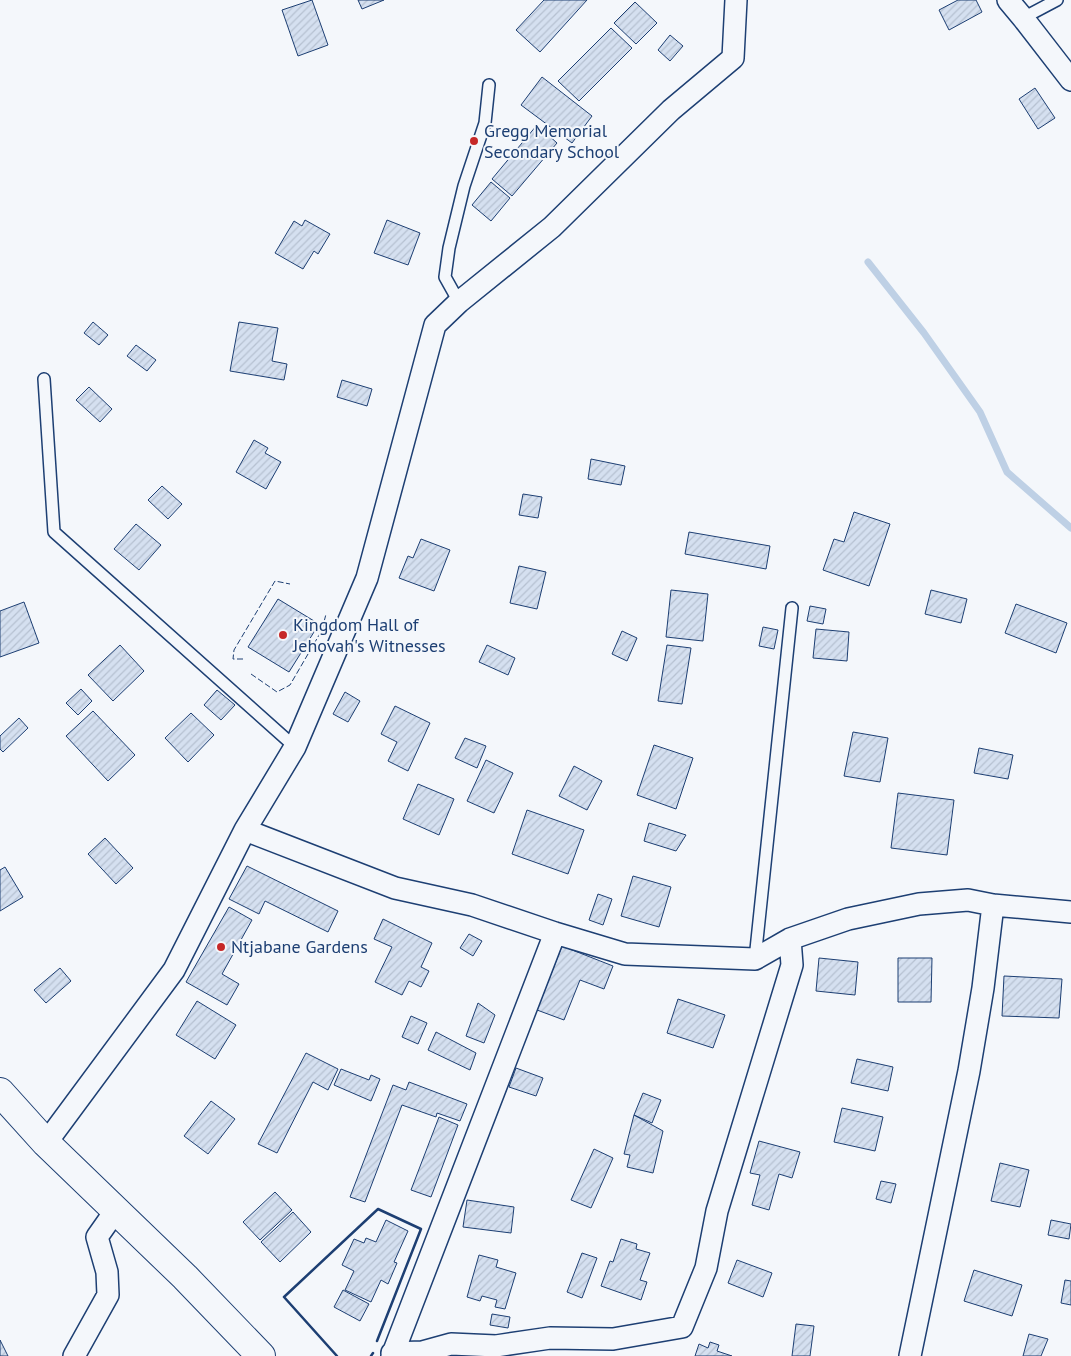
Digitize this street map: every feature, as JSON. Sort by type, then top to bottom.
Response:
[{"type":"main road","points":[[0,1093],[46,1143],[185,1277],[261,1356]]},
{"type":"street","points":[[46,1143],[174,970],[245,830],[295,747],[367,578],[435,324],[459,302],[552,227],[671,110],[733,58],[736,0]]},
{"type":"street","points":[[1008,0],[1071,80]]},
{"type":"street","points":[[245,830],[396,888],[472,905],[624,954],[755,959],[790,939],[848,919],[919,904],[968,900],[1071,912]]},
{"type":"street","points":[[910,1356],[969,1071],[983,988],[993,904]]},
{"type":"street","points":[[554,933],[392,1354],[422,1352],[451,1344],[496,1346],[550,1338],[613,1339],[682,1328],[706,1268],[717,1211],[792,965],[790,939]]},
{"type":"street","points":[[74,1356],[108,1295],[107,1272],[97,1237],[116,1210]]},
{"type":"lane","points":[[1023,18],[1057,0]]},
{"type":"lane","points":[[459,302],[445,277],[449,248],[464,186],[485,123],[489,85]]},
{"type":"lane","points":[[44,379],[54,532],[295,747]]},
{"type":"lane","points":[[755,959],[792,608]]},
{"type":"building","points":[[312,0],[328,45],[298,56],[282,10]]},
{"type":"building","points":[[358,0],[384,0],[362,9]]},
{"type":"building","points":[[544,0],[587,0],[540,52],[516,30]]},
{"type":"building","points":[[958,0],[976,0],[982,12],[949,30],[939,10]]},
{"type":"building","points":[[635,2],[657,23],[636,44],[614,23]]},
{"type":"building","points":[[611,28],[632,48],[579,101],[558,81]]},
{"type":"building","points":[[670,35],[683,46],[670,61],[658,50]]},
{"type":"building","points":[[542,77],[592,116],[572,143],[521,105]]},
{"type":"building","points":[[1035,88],[1055,118],[1038,129],[1019,99]]},
{"type":"building","points":[[537,125],[557,143],[512,196],[492,179]]},
{"type":"building","points":[[491,182],[510,198],[491,221],[472,205]]},
{"type":"building","points":[[305,220],[330,234],[318,254],[314,251],[303,269],[275,253],[294,221],[302,226]]},
{"type":"building","points":[[387,220],[420,233],[408,265],[374,253]]},
{"type":"building","points":[[93,322],[108,335],[99,345],[84,333]]},
{"type":"building","points":[[239,322],[278,328],[272,361],[287,364],[284,380],[230,371]]},
{"type":"building","points":[[136,345],[156,360],[147,371],[127,356]]},
{"type":"building","points":[[342,380],[372,389],[367,406],[337,397]]},
{"type":"building","points":[[89,387],[112,409],[100,422],[76,400]]},
{"type":"building","points":[[254,440],[268,448],[265,453],[281,462],[266,489],[236,472]]},
{"type":"building","points":[[591,459],[625,466],[621,485],[588,479]]},
{"type":"building","points":[[162,486],[182,504],[168,519],[148,500]]},
{"type":"building","points":[[523,494],[542,497],[538,518],[519,515]]},
{"type":"building","points":[[854,512],[890,524],[869,586],[823,570],[834,539],[844,542]]},
{"type":"building","points":[[136,524],[161,545],[139,570],[114,549]]},
{"type":"building","points":[[689,532],[770,546],[766,569],[685,554]]},
{"type":"building","points":[[421,539],[450,550],[434,591],[399,578],[408,556],[413,558]]},
{"type":"building","points":[[519,566],[546,572],[537,609],[510,603]]},
{"type":"building","points":[[671,590],[708,594],[703,641],[666,637]]},
{"type":"building","points":[[931,590],[967,599],[961,623],[925,614]]},
{"type":"building","name":"Kingdom Hall of Jehovah's Witnesses","points":[[278,599],[319,624],[289,672],[248,647]]},
{"type":"building","points":[[24,602],[39,643],[0,657],[0,611]]},
{"type":"building","points":[[1016,604],[1067,623],[1056,653],[1005,633]]},
{"type":"building","points":[[810,606],[826,609],[823,624],[807,621]]},
{"type":"building","points":[[763,627],[778,630],[774,649],[759,646]]},
{"type":"building","points":[[816,629],[849,632],[847,661],[813,658]]},
{"type":"building","points":[[622,631],[637,638],[627,661],[612,654]]},
{"type":"building","points":[[120,645],[144,671],[113,701],[88,675]]},
{"type":"building","points":[[487,645],[515,658],[508,675],[479,662]]},
{"type":"building","points":[[667,645],[691,648],[682,704],[658,701]]},
{"type":"building","points":[[81,689],[92,701],[78,715],[66,703]]},
{"type":"building","points":[[217,690],[235,705],[221,720],[204,705]]},
{"type":"building","points":[[345,692],[360,701],[348,722],[333,714]]},
{"type":"building","points":[[395,706],[430,723],[408,771],[388,761],[397,742],[381,734]]},
{"type":"building","points":[[93,711],[135,755],[108,781],[66,736]]},
{"type":"building","points":[[191,713],[214,735],[188,762],[165,738]]},
{"type":"building","points":[[19,718],[28,728],[3,752],[0,749],[0,736]]},
{"type":"building","points":[[853,732],[888,738],[880,782],[844,776]]},
{"type":"building","points":[[465,738],[486,746],[477,768],[455,758]]},
{"type":"building","points":[[654,745],[693,758],[676,809],[637,795]]},
{"type":"building","points":[[979,748],[1013,755],[1008,779],[974,773]]},
{"type":"building","points":[[486,760],[513,773],[494,813],[467,801]]},
{"type":"building","points":[[574,766],[602,781],[587,810],[559,796]]},
{"type":"building","points":[[418,784],[454,799],[439,835],[403,819]]},
{"type":"building","points":[[898,793],[954,800],[947,855],[891,848]]},
{"type":"building","points":[[527,810],[584,830],[568,874],[512,854]]},
{"type":"building","points":[[649,823],[686,835],[676,851],[644,841]]},
{"type":"building","points":[[105,838],[133,868],[116,884],[88,854]]},
{"type":"building","points":[[247,866],[338,911],[328,932],[265,901],[259,914],[229,899]]},
{"type":"building","points":[[5,867],[23,897],[0,911],[0,870]]},
{"type":"building","points":[[633,876],[671,887],[659,927],[621,916]]},
{"type":"building","points":[[598,894],[612,899],[603,925],[589,920]]},
{"type":"building","name":"Ntjabane Gardens","points":[[229,907],[252,920],[222,974],[239,984],[227,1005],[186,982]]},
{"type":"building","points":[[383,919],[432,943],[421,967],[429,971],[421,987],[409,981],[402,995],[375,982],[392,947],[374,939]]},
{"type":"building","points":[[469,934],[482,941],[473,956],[460,948]]},
{"type":"building","points":[[562,946],[613,966],[604,989],[580,980],[564,1020],[537,1010]]},
{"type":"building","points":[[819,958],[858,962],[855,995],[816,991]]},
{"type":"building","points":[[898,958],[932,958],[931,1002],[898,1002]]},
{"type":"building","points":[[60,968],[71,981],[46,1003],[34,990]]},
{"type":"building","points":[[1004,976],[1062,979],[1059,1018],[1002,1016]]},
{"type":"building","points":[[678,999],[725,1015],[713,1048],[667,1033]]},
{"type":"building","points":[[197,1001],[236,1025],[215,1059],[176,1035]]},
{"type":"building","points":[[478,1003],[495,1015],[484,1043],[466,1036]]},
{"type":"building","points":[[411,1016],[427,1023],[418,1044],[402,1037]]},
{"type":"building","points":[[436,1032],[476,1053],[470,1070],[428,1050]]},
{"type":"building","points":[[306,1053],[338,1069],[328,1090],[313,1082],[277,1153],[258,1144]]},
{"type":"building","points":[[857,1059],[893,1067],[888,1091],[851,1083]]},
{"type":"building","points":[[516,1068],[543,1078],[536,1096],[509,1087]]},
{"type":"building","points":[[341,1069],[369,1080],[371,1075],[380,1079],[371,1101],[334,1085]]},
{"type":"building","points":[[409,1082],[467,1104],[460,1121],[437,1113],[436,1117],[402,1105],[365,1202],[350,1197],[393,1085],[406,1090]]},
{"type":"building","points":[[643,1093],[661,1100],[652,1123],[634,1115]]},
{"type":"building","points":[[211,1101],[235,1119],[208,1154],[184,1136]]},
{"type":"building","points":[[842,1108],[883,1117],[875,1151],[834,1142]]},
{"type":"building","points":[[634,1115],[663,1131],[653,1173],[627,1167],[630,1155],[624,1154]]},
{"type":"building","points":[[439,1117],[458,1125],[431,1197],[411,1190]]},
{"type":"building","points":[[759,1141],[800,1152],[792,1178],[779,1174],[769,1210],[752,1205],[760,1175],[750,1173]]},
{"type":"building","points":[[594,1149],[613,1158],[591,1208],[571,1200]]},
{"type":"building","points":[[1000,1163],[1029,1170],[1020,1207],[991,1201]]},
{"type":"building","points":[[881,1181],[896,1184],[891,1203],[876,1199]]},
{"type":"building","points":[[275,1192],[292,1210],[260,1240],[243,1222]]},
{"type":"building","points":[[467,1200],[514,1207],[511,1233],[463,1227]]},
{"type":"building","points":[[293,1212],[311,1232],[280,1262],[261,1242]]},
{"type":"building","points":[[386,1220],[408,1231],[394,1262],[397,1263],[388,1284],[381,1280],[371,1302],[345,1290],[354,1271],[342,1265],[354,1239],[364,1243],[366,1238],[376,1242]]},
{"type":"building","points":[[1051,1220],[1071,1224],[1069,1239],[1048,1235]]},
{"type":"building","points":[[621,1239],[637,1244],[636,1249],[650,1253],[640,1280],[647,1282],[641,1300],[601,1286],[610,1261],[613,1262]]},
{"type":"building","points":[[582,1253],[597,1258],[582,1298],[567,1292]]},
{"type":"building","points":[[479,1255],[498,1260],[496,1267],[516,1273],[505,1309],[495,1307],[497,1300],[482,1296],[480,1301],[467,1297]]},
{"type":"building","points":[[737,1260],[772,1273],[763,1297],[728,1283]]},
{"type":"building","points":[[974,1270],[1022,1285],[1012,1316],[964,1301]]},
{"type":"building","points":[[1065,1280],[1071,1281],[1071,1305],[1061,1303]]},
{"type":"building","points":[[343,1290],[369,1304],[360,1321],[334,1307]]},
{"type":"building","points":[[492,1314],[510,1317],[508,1328],[490,1325]]},
{"type":"building","points":[[796,1324],[814,1326],[810,1356],[792,1356]]},
{"type":"building","points":[[1029,1334],[1048,1339],[1041,1356],[1023,1356]]},
{"type":"building","points":[[0,1340],[8,1356],[0,1356]]},
{"type":"building","points":[[710,1342],[719,1345],[717,1351],[732,1356],[695,1356],[699,1344],[708,1348]]},
{"type":"waterway","points":[[868,262],[924,333],[980,412],[1007,472],[1071,528]]},
{"type":"fence","points":[[243,659],[233,659],[234,650],[275,581],[290,584]]},
{"type":"fence","points":[[251,674],[277,692],[290,685],[322,630],[326,614]]},
{"type":"wall","points":[[337,1356],[284,1297],[378,1209],[421,1229],[377,1341]]},
{"type":"place","name":"Gregg Memorial Secondary School","points":[[474,141]]},
{"type":"place","name":"Kingdom Hall of Jehovah's Witnesses","points":[[283,635]]},
{"type":"place","name":"Ntjabane Gardens","points":[[221,947]]}]
